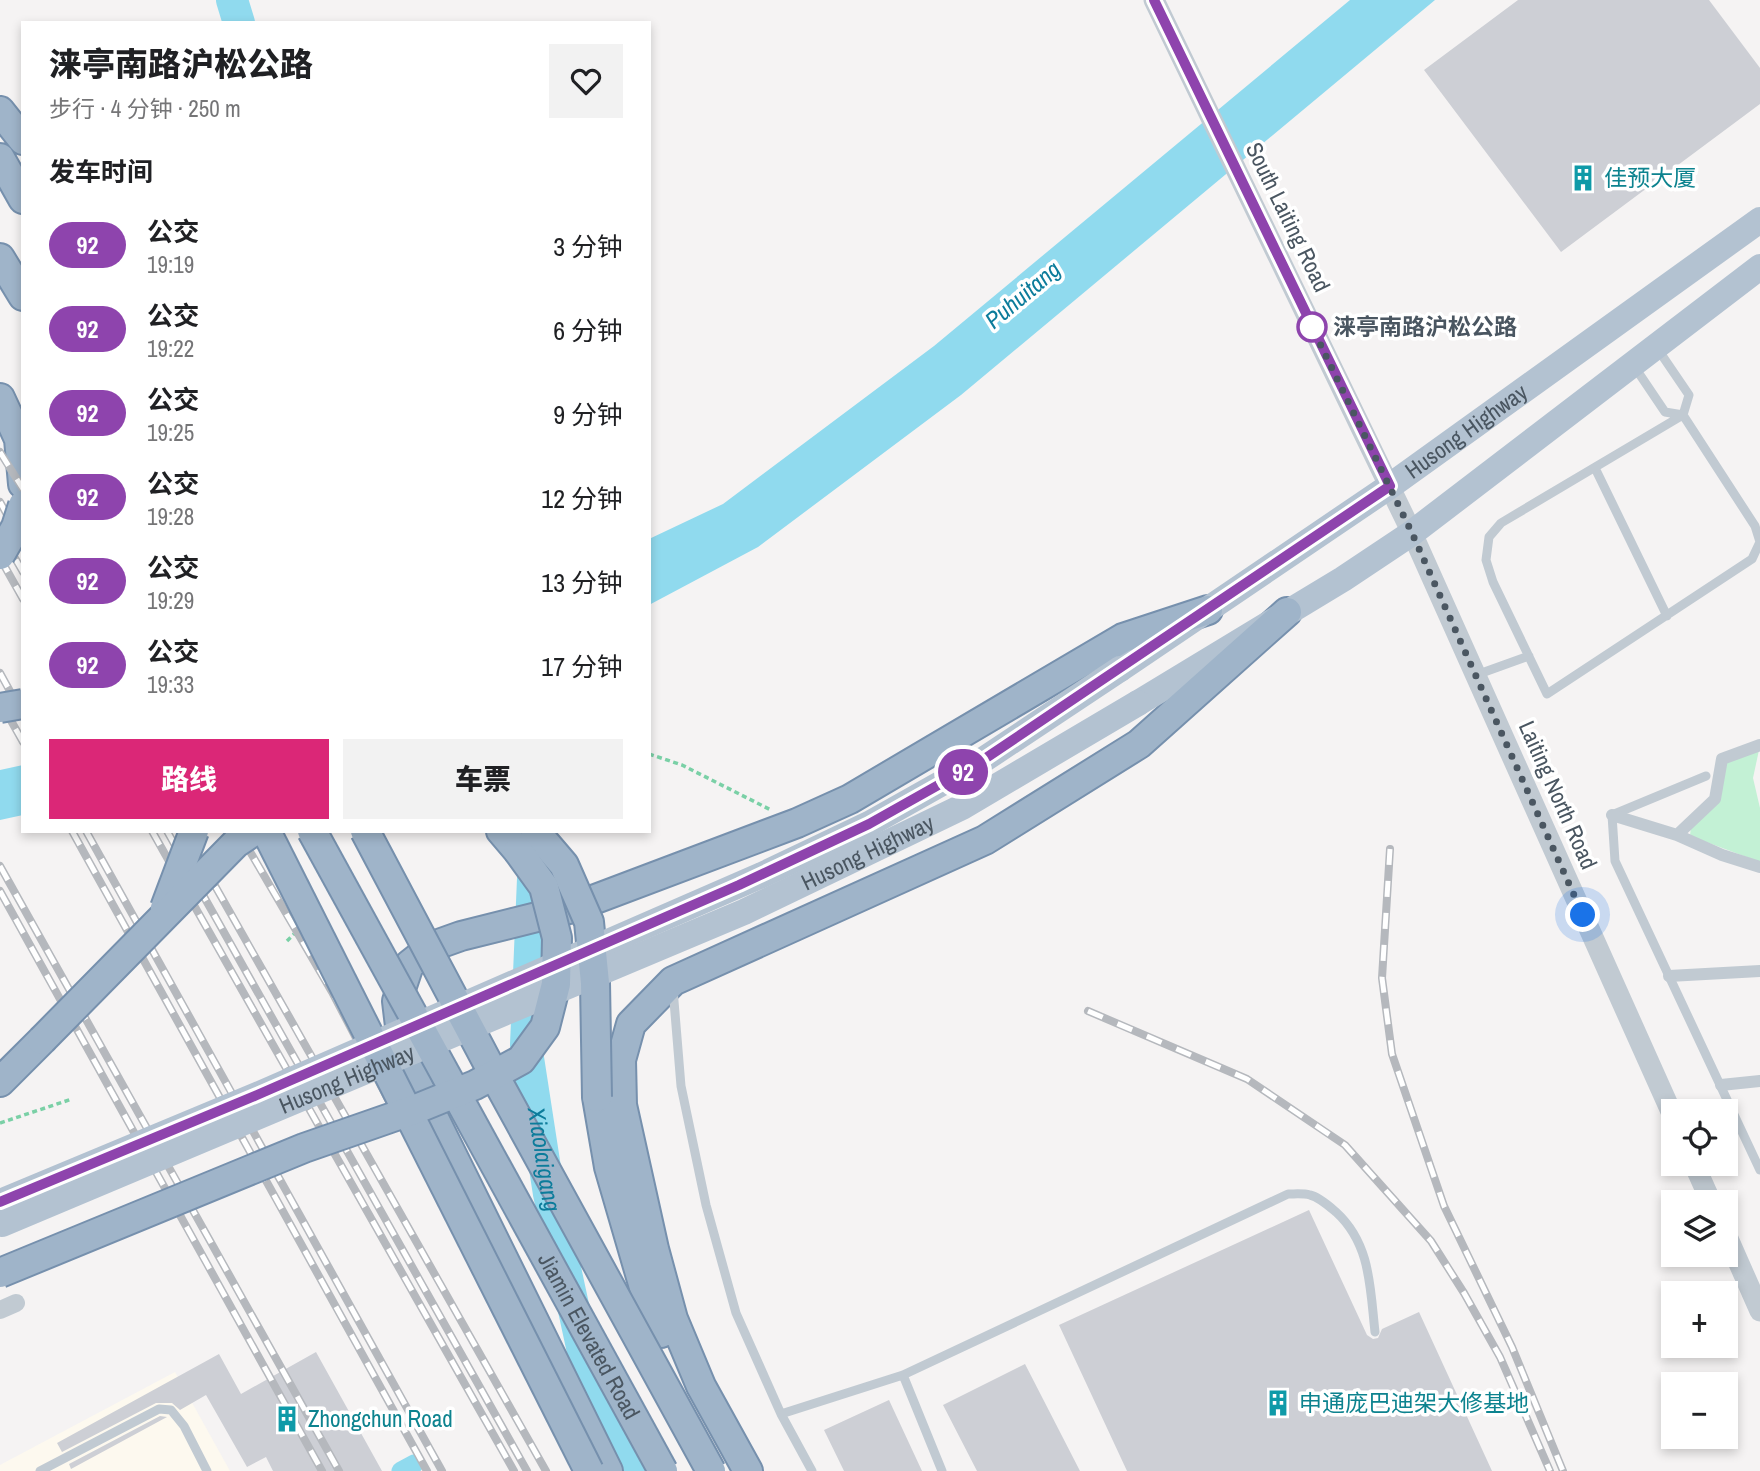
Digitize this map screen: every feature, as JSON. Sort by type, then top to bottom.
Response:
[{"type":"highway","points":[[0,111],[21,137]]},
{"type":"highway","points":[[0,158],[21,195]]},
{"type":"highway","points":[[0,258],[21,293]]},
{"type":"highway","points":[[0,378],[21,415]]},
{"type":"highway","points":[[0,398],[19,439],[21,462]]},
{"type":"highway","points":[[0,555],[16,527],[21,511]]},
{"type":"highway","points":[[599,1466],[419,1088],[402,1043],[397,1001],[408,965],[433,946],[466,934],[569,909],[797,823],[850,799],[1123,638],[1208,610]]},
{"type":"highway","points":[[748,1471],[701,1385],[673,1319],[654,1249],[622,1105],[621,1060],[631,1024],[673,981],[985,840],[1139,744],[1287,612]]},
{"type":"highway","points":[[0,708],[21,704]]},
{"type":"highway","points":[[162,917],[193,833]]},
{"type":"highway","points":[[0,1082],[236,843],[251,833]]},
{"type":"highway","points":[[268,833],[599,1466]]},
{"type":"highway","name":"Jiamin Elevated Road","points":[[313,833],[663,1471]]},
{"type":"highway","name":"Jiamin Elevated Road","points":[[366,833],[480,1049],[711,1471]]},
{"type":"highway","points":[[0,1273],[304,1148],[475,1086],[521,1060],[545,1027],[556,985],[557,938],[544,887],[503,833]]},
{"type":"highway","points":[[537,833],[564,865],[589,922],[594,983],[597,1097],[609,1167],[650,1308],[704,1433],[726,1471]]},
{"type":"main road","name":"Husong Highway","points":[[0,1202],[257,1095],[762,875],[869,824],[983,760],[1208,610],[1390,486],[1760,220]]},
{"type":"main road","name":"Husong Highway","points":[[0,1225],[744,912],[962,807],[1138,704],[1343,579],[1412,533],[1760,267]]},
{"type":"street","name":"South Laiting Road","points":[[1154,0],[1412,533]]},
{"type":"street","name":"Laiting North Road","points":[[1412,533],[1665,1099]]},
{"type":"street","points":[[1677,835],[1715,799],[1722,759],[1760,745]]},
{"type":"street","points":[[1612,815],[1677,835],[1722,855],[1760,867]]},
{"type":"street","points":[[1669,976],[1760,971]]},
{"type":"street","points":[[1721,1085],[1760,1081]]},
{"type":"street","points":[[1738,1261],[1760,1311]]},
{"type":"lane","points":[[1632,364],[1665,412],[1683,415],[1755,526],[1760,542],[1752,559],[1547,694],[1493,582],[1486,560],[1489,537],[1501,523],[1683,415],[1689,395],[1656,347]]},
{"type":"lane","points":[[1595,468],[1667,615]]},
{"type":"lane","points":[[1476,675],[1529,656]]},
{"type":"lane","points":[[1706,776],[1612,815],[1615,861],[1760,1170]]},
{"type":"lane","points":[[673,981],[681,1086],[706,1205],[736,1313],[781,1414],[812,1471]]},
{"type":"lane","points":[[781,1414],[903,1375],[1288,1194],[1310,1195],[1328,1204],[1345,1220],[1359,1239],[1366,1258],[1376,1332]]},
{"type":"lane","points":[[903,1375],[942,1471]]},
{"type":"lane","points":[[40,1471],[159,1409],[172,1410],[184,1426],[207,1471]]},
{"type":"path","points":[[651,755],[682,765],[797,823]]},
{"type":"path","points":[[0,1123],[72,1099]]},
{"type":"shaded area","points":[[175,1372],[230,1471],[0,1471],[0,1465]]},
{"type":"green space","points":[[1759,750],[1753,778],[1760,808],[1760,862],[1690,836],[1691,826],[1709,812],[1725,762]]},
{"type":"water","name":"Puhuitang","points":[[1350,0],[1435,0],[961,395],[758,547],[651,604],[651,538],[723,504],[934,346]]},
{"type":"water","points":[[21,765],[21,815],[0,820],[0,770]]},
{"type":"building","name":"佳预大厦","points":[[1518,0],[1709,0],[1760,68],[1760,104],[1561,252],[1424,70]]},
{"type":"building","name":"申通庞巴迪架大修基地","points":[[1309,1210],[1367,1335],[1373,1339],[1378,1338],[1382,1329],[1419,1312],[1492,1471],[1127,1471],[1059,1325]]},
{"type":"building","name":"Zhongchun Road","points":[[316,1352],[382,1471],[273,1471],[266,1457],[247,1467],[206,1395],[180,1410],[172,1403],[156,1403],[62,1452],[57,1443],[219,1354],[241,1394]]},
{"type":"building","points":[[1025,1364],[1080,1471],[977,1471],[943,1405]]},
{"type":"building","points":[[889,1400],[922,1471],[844,1471],[824,1430]]},
{"type":"building","points":[[160,1416],[167,1417],[71,1469],[69,1464]]},
{"type":"waterway","name":"Xiaolaigang","points":[[232,0],[238,21]]},
{"type":"waterway","name":"Xiaolaigang","points":[[534,855],[526,1045],[549,1194],[588,1375],[641,1471]]},
{"type":"waterway","points":[[576,1382],[588,1375]]},
{"type":"waterway","points":[[401,1471],[414,1464]]},
{"type":"railway","points":[[0,452],[21,486]]},
{"type":"railway","points":[[0,502],[21,539]]},
{"type":"railway","points":[[0,532],[21,569]]},
{"type":"railway","points":[[0,558],[21,595]]},
{"type":"railway","points":[[0,673],[21,711]]},
{"type":"railway","points":[[0,701],[21,738]]},
{"type":"railway","points":[[73,833],[427,1471]]},
{"type":"railway","points":[[87,833],[442,1471]]},
{"type":"railway","points":[[153,833],[514,1471]]},
{"type":"railway","points":[[168,833],[527,1471]]},
{"type":"railway","points":[[185,833],[546,1471]]},
{"type":"railway","points":[[239,833],[332,992],[582,1471]]},
{"type":"railway","points":[[1390,849],[1382,978],[1392,1054],[1444,1206],[1512,1347],[1563,1471]]},
{"type":"railway","points":[[0,866],[339,1471]]},
{"type":"railway","points":[[0,891],[322,1471]]},
{"type":"railway","points":[[1088,1011],[1247,1079],[1345,1145],[1431,1241],[1464,1293],[1500,1357],[1550,1471]]},
{"type":"bus line","name":"92","points":[[0,1202],[257,1095],[762,875],[869,824],[983,760],[1390,486],[1154,0]]},
{"type":"place","name":"佳预大厦","points":[[1583,178]]},
{"type":"place","name":"涞亭南路沪松公路","points":[[1312,327]]},
{"type":"place","name":"申通庞巴迪架大修基地","points":[[1278,1403]]},
{"type":"place","name":"Zhongchun Road","points":[[287,1419]]},
{"type":"route","points":[[1312,327],[1308,319],[1412,533],[1583,915]]}]
